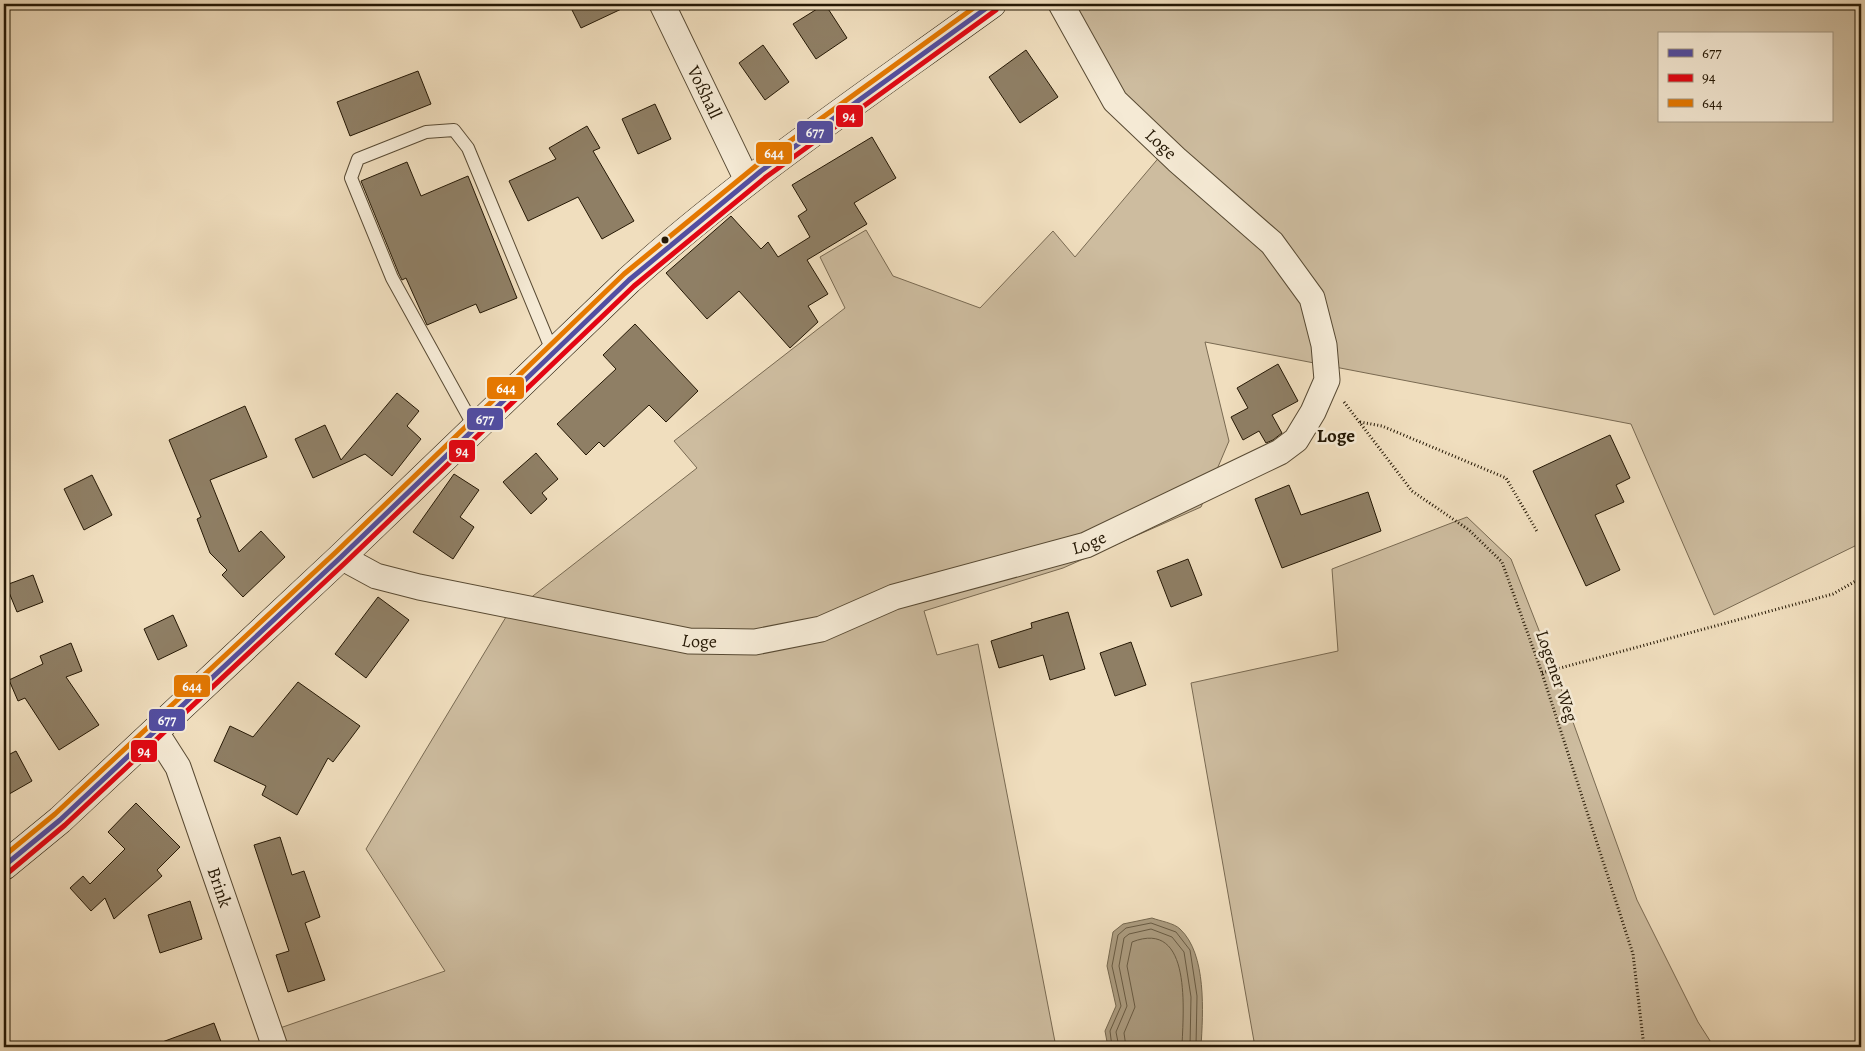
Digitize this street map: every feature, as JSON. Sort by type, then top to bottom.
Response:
[{"type":"main road","points":[[4,866],[60,820],[341,557],[662,250],[747,180],[992,4]]},
{"type":"street","name":"Voßhall","points":[[662,4],[747,180]]},
{"type":"street","name":"Loge","points":[[341,557],[376,576],[428,589],[689,641],[755,642],[821,629],[894,597],[1086,545],[1280,452],[1296,440],[1313,412],[1327,380],[1324,345],[1312,298],[1272,242],[1177,160],[1115,101],[1061,4]]},
{"type":"street","name":"Brink","points":[[155,731],[178,767],[275,1047]]},
{"type":"lane","points":[[475,428],[392,278],[351,178],[358,159],[426,132],[454,130],[468,148],[553,353]]},
{"type":"path","name":"Logener Weg","points":[[1327,380],[1412,491],[1469,530],[1502,562],[1542,673],[1633,954],[1644,1047]]},
{"type":"path","points":[[1359,422],[1382,426],[1506,478],[1538,533]]},
{"type":"path","points":[[1542,673],[1833,594],[1861,578]]},
{"type":"shaded area","points":[[1076,4],[1861,4],[1861,543],[1714,615],[1631,424],[1205,342],[1229,441],[1201,507],[1063,568],[924,611],[937,655],[978,644],[1056,1047],[283,1047],[277,1029],[445,971],[366,849],[506,617],[697,468],[674,441],[845,308],[820,257],[866,230],[893,276],[980,308],[1053,231],[1075,257],[1172,142],[1121,90],[1084,25]]},
{"type":"shaded area","points":[[1467,517],[1511,559],[1551,661],[1637,900],[1698,1022],[1714,1047],[1255,1047],[1191,683],[1338,651],[1332,569]]},
{"type":"water","points":[[1152,918],[1180,929],[1189,940],[1195,953],[1201,985],[1201,1047],[1108,1047],[1105,1031],[1116,1006],[1107,966],[1113,932],[1123,924]]},
{"type":"building","points":[[569,4],[632,4],[581,28]]},
{"type":"building","points":[[825,4],[847,38],[816,59],[793,24]]},
{"type":"building","points":[[763,45],[789,82],[765,100],[739,63]]},
{"type":"building","points":[[1026,50],[1058,97],[1020,123],[989,77]]},
{"type":"building","points":[[418,71],[431,104],[350,136],[337,102]]},
{"type":"building","points":[[655,104],[671,139],[638,154],[622,119]]},
{"type":"building","points":[[587,126],[600,148],[593,151],[634,221],[602,239],[578,197],[528,221],[509,181],[556,159],[549,148]]},
{"type":"building","points":[[872,137],[896,178],[854,203],[867,224],[807,260],[828,294],[808,306],[818,322],[790,348],[739,291],[707,319],[666,273],[731,216],[761,249],[768,242],[778,257],[810,237],[798,216],[807,210],[792,185]]},
{"type":"building","points":[[407,162],[421,196],[468,176],[517,298],[480,313],[476,304],[427,325],[406,278],[402,280],[399,274],[361,181]]},
{"type":"building","points":[[635,324],[698,391],[666,422],[649,405],[604,447],[599,442],[586,455],[557,424],[616,369],[603,355]]},
{"type":"building","points":[[1278,364],[1298,401],[1272,415],[1282,433],[1273,440],[1266,443],[1259,431],[1243,440],[1231,417],[1248,408],[1237,388]]},
{"type":"building","points":[[397,393],[419,411],[407,426],[421,439],[392,476],[365,454],[313,478],[295,439],[325,425],[341,460]]},
{"type":"building","points":[[245,406],[267,457],[210,480],[239,552],[261,531],[285,557],[243,597],[222,575],[227,570],[210,553],[197,519],[201,517],[169,440]]},
{"type":"building","points":[[1610,435],[1630,478],[1616,485],[1624,502],[1595,515],[1620,570],[1586,586],[1533,471]]},
{"type":"building","points":[[536,453],[558,479],[542,493],[547,499],[531,514],[503,482]]},
{"type":"building","points":[[454,474],[479,490],[460,517],[474,527],[453,559],[413,532]]},
{"type":"building","points":[[92,475],[112,515],[84,530],[64,489]]},
{"type":"building","points":[[1289,485],[1301,515],[1368,492],[1381,531],[1282,568],[1255,499]]},
{"type":"building","points":[[1188,559],[1202,595],[1171,607],[1157,571]]},
{"type":"building","points":[[33,575],[43,602],[17,612],[6,585]]},
{"type":"building","points":[[378,597],[409,620],[366,678],[335,654]]},
{"type":"building","points":[[1068,612],[1085,669],[1050,680],[1043,655],[999,668],[991,641],[1032,628],[1031,623]]},
{"type":"building","points":[[173,615],[187,646],[158,660],[144,629]]},
{"type":"building","points":[[1131,642],[1146,685],[1115,696],[1100,653]]},
{"type":"building","points":[[71,643],[82,671],[66,677],[99,725],[59,750],[25,698],[18,701],[9,680],[43,664],[40,656]]},
{"type":"building","points":[[298,682],[360,726],[333,762],[328,758],[297,815],[262,795],[266,786],[214,761],[230,726],[253,737]]},
{"type":"building","points":[[16,751],[32,781],[4,797],[4,757]]},
{"type":"building","points":[[136,803],[180,847],[157,870],[162,876],[114,919],[105,898],[91,911],[70,888],[83,876],[90,884],[125,849],[108,832]]},
{"type":"building","points":[[280,837],[292,875],[304,871],[320,917],[305,923],[325,980],[288,992],[276,955],[289,951],[254,845]]},
{"type":"building","points":[[190,901],[202,939],[160,953],[148,915]]},
{"type":"building","points":[[214,1023],[223,1047],[154,1047],[154,1045]]},
{"type":"transit line","name":"644","points":[[4,856],[55,814],[336,552],[624,274],[757,165],[979,4]]},
{"type":"transit line","name":"677","points":[[4,866],[60,820],[341,557],[629,280],[761,171],[992,4]]},
{"type":"transit line","name":"94","points":[[9,872],[65,825],[346,562],[634,286],[766,177],[996,10]]},
{"type":"district","name":"Loge","points":[[1336,436]]}]
